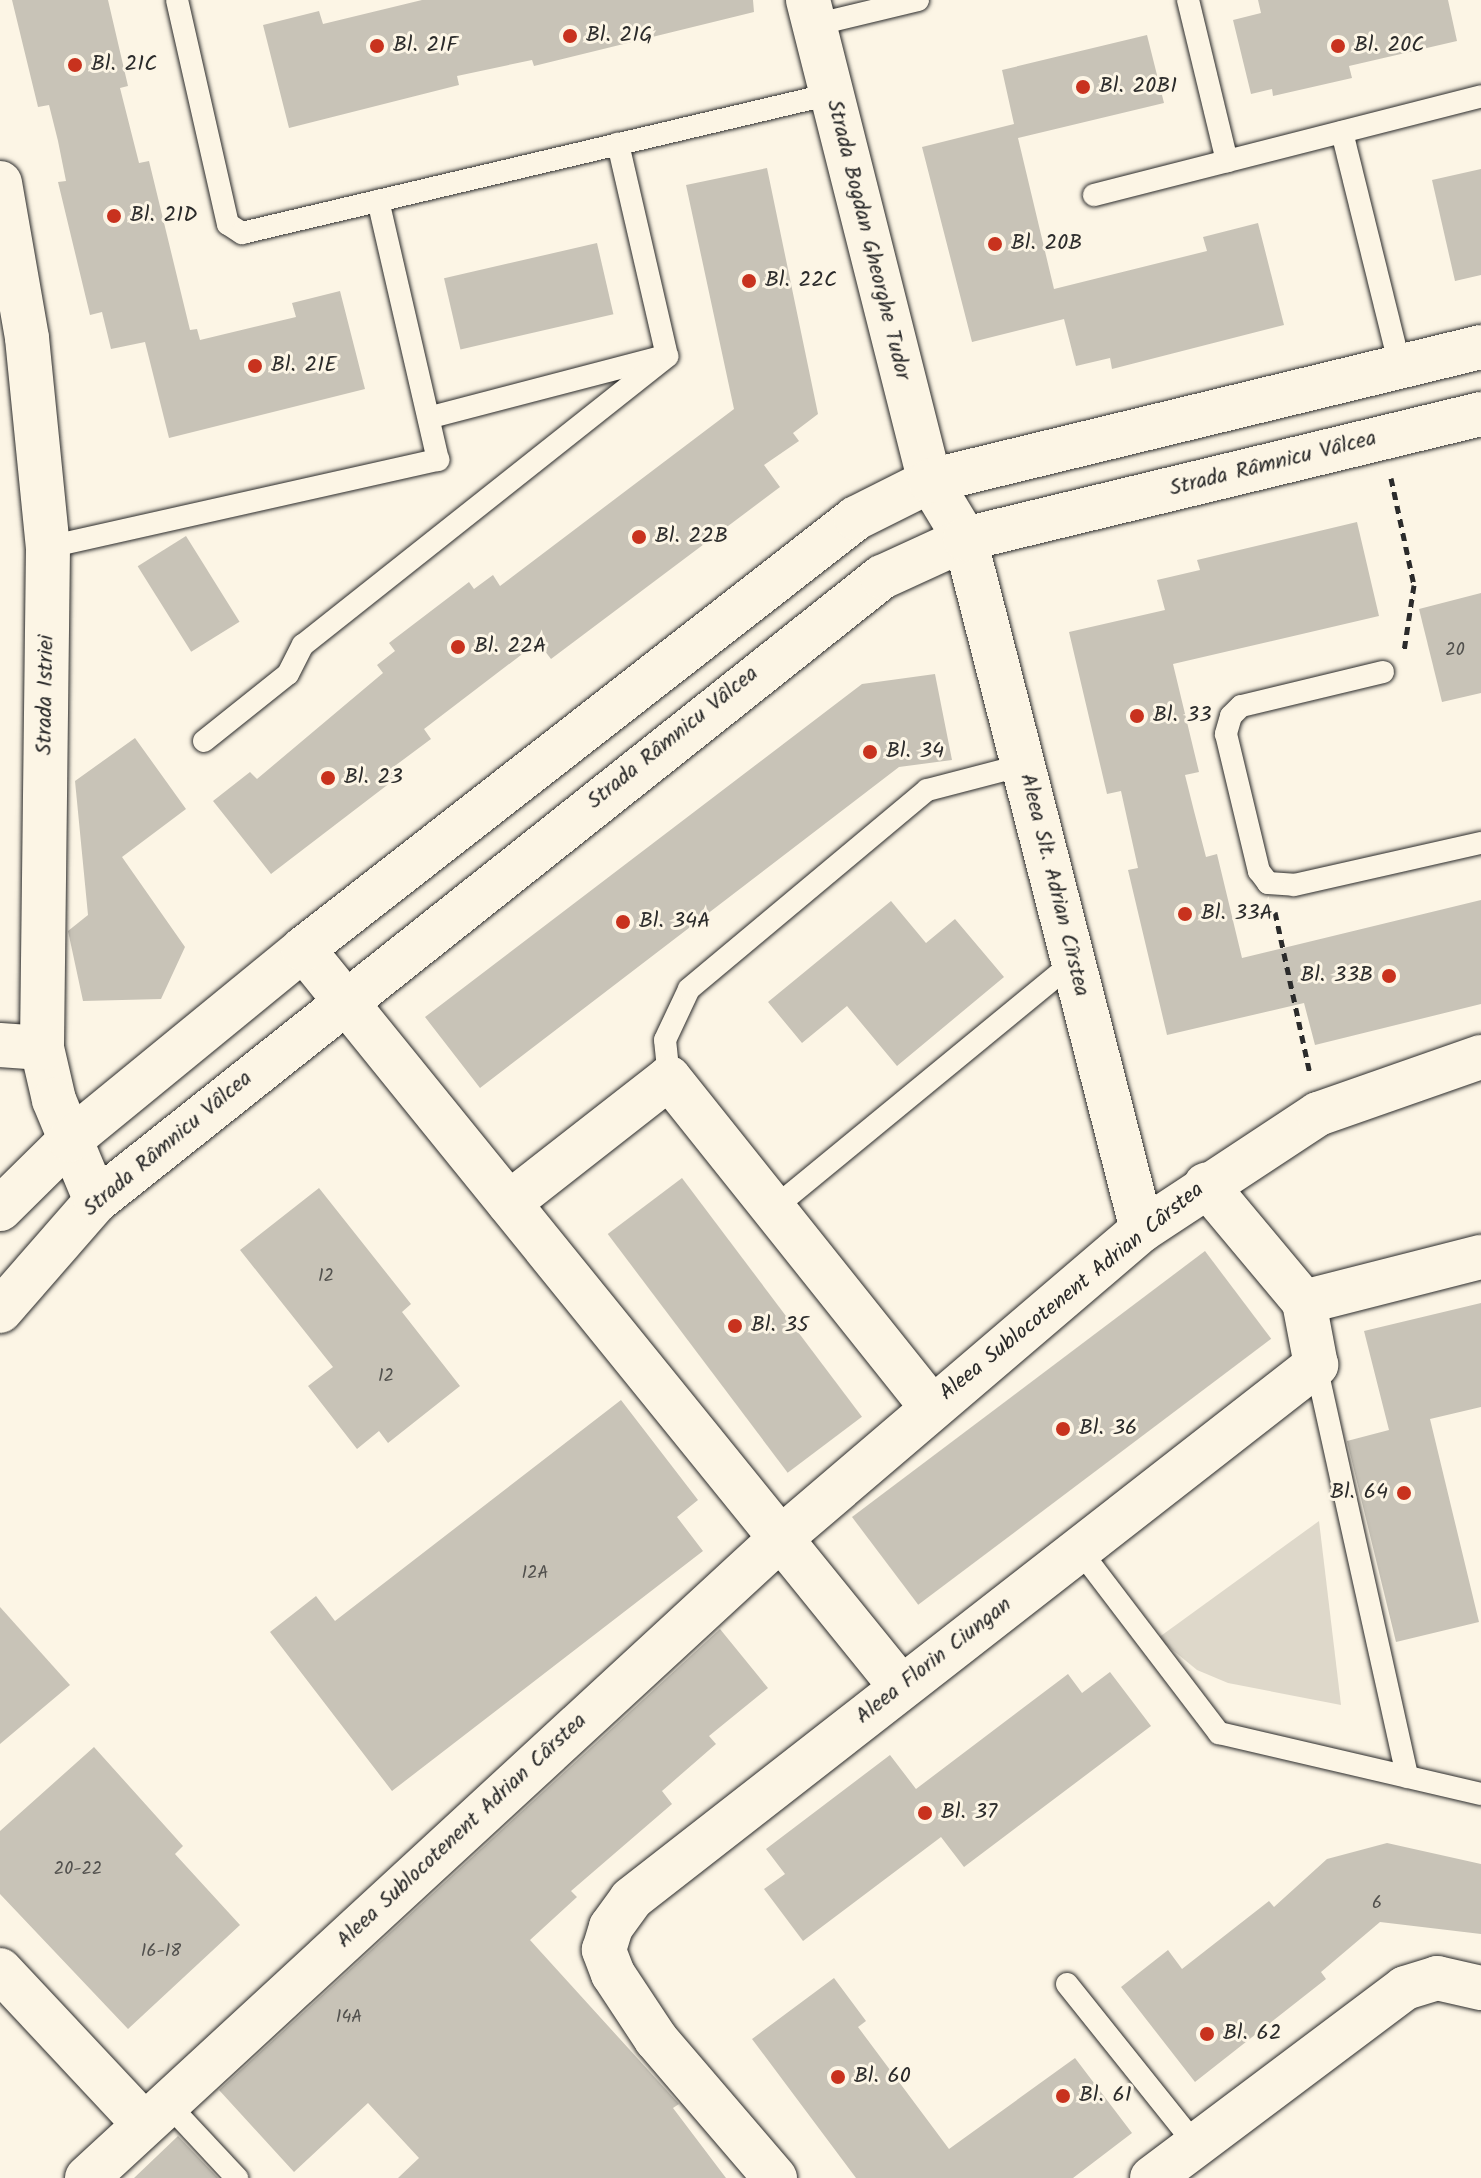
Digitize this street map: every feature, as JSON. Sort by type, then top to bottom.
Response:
[{"type":"street","name":"Strada Bogdan Gheorghe Tudor","points":[[811,12],[930,481],[965,539]]},
{"type":"street","name":"Strada Istriei","points":[[0,183],[27,338],[48,547],[21,1046],[70,1140],[96,1201]]},
{"type":"street","points":[[0,1209],[70,1140],[303,949],[806,552],[930,481],[1481,347]]},
{"type":"street","name":"Strada Râmnicu Vâlcea","points":[[0,1311],[96,1201],[344,998],[842,606],[915,558],[965,539],[1481,414]]},
{"type":"street","name":"Aleea Slt. Adrian Cîrstea","points":[[965,539],[1142,1230]]},
{"type":"street","points":[[303,949],[901,1687]]},
{"type":"street","name":"Aleea Sublocotenent Adrian Cârstea","points":[[87,2178],[781,1538],[931,1406],[1142,1230],[1318,1114],[1481,1057]]},
{"type":"street","points":[[509,1203],[669,1078],[931,1406]]},
{"type":"street","points":[[1206,1185],[1304,1302],[1316,1365]]},
{"type":"street","points":[[1304,1302],[1481,1257]]},
{"type":"street","name":"Aleea Florin Ciungan","points":[[775,2178],[656,2039],[604,1950],[631,1899],[1316,1365]]},
{"type":"street","points":[[0,1970],[155,2114]]},
{"type":"street","points":[[1152,2178],[1405,1988],[1437,1978],[1481,1988]]},
{"type":"lane","points":[[177,0],[235,231],[378,201],[831,94]]},
{"type":"lane","points":[[811,12],[918,0]]},
{"type":"lane","points":[[1188,0],[1227,161]]},
{"type":"lane","points":[[1094,195],[1481,96]]},
{"type":"lane","points":[[1342,132],[1400,366]]},
{"type":"lane","points":[[618,144],[667,356]]},
{"type":"lane","points":[[48,547],[433,462],[441,455],[378,201]]},
{"type":"lane","points":[[431,417],[667,356]]},
{"type":"lane","points":[[204,741],[288,674],[303,645],[667,356]]},
{"type":"lane","points":[[1383,672],[1241,706],[1231,716],[1226,734],[1259,871],[1268,883],[1294,885],[1481,843]]},
{"type":"lane","points":[[669,1078],[665,1040],[689,989],[927,790],[1023,765]]},
{"type":"lane","points":[[774,1208],[1074,962]]},
{"type":"lane","points":[[1316,1365],[1407,1777]]},
{"type":"lane","points":[[1078,1548],[1219,1733],[1481,1794]]},
{"type":"lane","points":[[1067,1984],[1196,2145]]},
{"type":"lane","points":[[155,2114],[237,2178]]},
{"type":"path","points":[[1382,437],[1414,585],[1411,635],[1383,672]]},
{"type":"path","points":[[1268,883],[1318,1114]]},
{"type":"shaded area","points":[[1319,1521],[1341,1705],[1228,1683],[1197,1670],[1158,1638]]},
{"type":"building","points":[[12,0],[108,0],[128,86],[120,88],[139,163],[149,161],[190,330],[197,329],[200,340],[296,317],[292,303],[340,291],[365,389],[169,438],[145,342],[111,349],[102,312],[90,315],[58,182],[66,181],[58,141],[49,105],[38,107]]},
{"type":"building","name":"Bl. 21F","points":[[422,0],[753,0],[754,12],[534,66],[532,60],[457,76],[459,85],[289,128],[263,25],[319,11],[323,24]]},
{"type":"building","name":"Bl. 20C","points":[[1258,0],[1448,0],[1457,41],[1349,66],[1352,78],[1273,96],[1272,89],[1251,94],[1233,20],[1261,13]]},
{"type":"building","name":"Bl. 20B","points":[[1147,35],[1164,103],[1018,138],[1054,289],[1207,251],[1203,237],[1258,223],[1284,325],[1112,369],[1110,358],[1076,366],[1064,319],[972,342],[922,147],[1014,124],[1002,70]]},
{"type":"building","points":[[767,168],[818,414],[793,433],[799,441],[764,465],[780,487],[551,659],[538,642],[424,729],[431,739],[392,768],[399,776],[271,874],[213,801],[250,772],[257,779],[383,673],[377,665],[395,651],[389,643],[469,582],[474,589],[493,575],[500,586],[734,409],[686,185]]},
{"type":"building","points":[[1481,169],[1481,275],[1455,281],[1432,180]]},
{"type":"building","points":[[597,243],[613,314],[460,349],[444,278]]},
{"type":"building","points":[[1357,522],[1379,616],[1173,664],[1199,772],[1185,775],[1194,811],[1206,857],[1217,854],[1242,958],[1481,900],[1481,1004],[1315,1045],[1304,1003],[1167,1035],[1128,870],[1138,868],[1121,791],[1107,794],[1069,632],[1165,610],[1157,580],[1200,570],[1197,560]]},
{"type":"building","points":[[186,536],[240,622],[191,652],[138,566]]},
{"type":"building","points":[[1481,593],[1481,693],[1442,702],[1419,609]]},
{"type":"building","name":"Bl. 34A","points":[[935,674],[952,760],[899,767],[480,1088],[425,1017],[862,684]]},
{"type":"building","points":[[135,738],[186,809],[122,857],[185,947],[161,999],[83,1001],[68,931],[88,915],[75,781]]},
{"type":"building","points":[[891,901],[926,943],[955,919],[1004,977],[897,1066],[847,1006],[802,1043],[768,1002]]},
{"type":"building","name":"Bl. 35","points":[[682,1178],[862,1417],[788,1473],[608,1234]]},
{"type":"building","points":[[319,1188],[411,1304],[402,1312],[460,1386],[388,1443],[379,1431],[357,1449],[308,1386],[333,1367],[240,1250]]},
{"type":"building","name":"Bl. 36","points":[[1205,1251],[1271,1339],[918,1605],[852,1517]]},
{"type":"building","name":"Bl. 64","points":[[1481,1303],[1481,1407],[1430,1419],[1479,1622],[1396,1642],[1347,1441],[1389,1430],[1364,1331]]},
{"type":"building","points":[[621,1400],[698,1500],[677,1517],[703,1551],[392,1791],[270,1632],[316,1596],[335,1621]]},
{"type":"building","points":[[0,1607],[70,1685],[0,1744]]},
{"type":"building","points":[[720,1629],[768,1688],[709,1736],[716,1744],[662,1791],[672,1804],[571,1891],[577,1897],[530,1940],[679,2104],[673,2108],[726,2178],[398,2178],[419,2158],[368,2103],[294,2172],[219,2090]]},
{"type":"building","name":"Bl. 37","points":[[1110,1672],[1151,1726],[964,1867],[941,1837],[803,1941],[764,1889],[785,1874],[766,1849],[890,1755],[916,1789],[1068,1674],[1082,1693]]},
{"type":"building","points":[[94,1747],[183,1846],[175,1854],[240,1925],[128,2029],[0,1894],[0,1831]]},
{"type":"building","points":[[1387,1843],[1481,1864],[1481,1934],[1380,1922],[1321,1972],[1326,1979],[1195,2082],[1121,1987],[1168,1950],[1182,1969],[1269,1901],[1274,1907],[1327,1859]]},
{"type":"building","points":[[834,1978],[866,2021],[858,2027],[949,2149],[1075,2058],[1132,2133],[1073,2178],[856,2178],[752,2039]]},
{"type":"building","points":[[178,2136],[218,2178],[134,2178]]},
{"type":"place","name":"Bl. 21G","points":[[570,36]]},
{"type":"place","name":"Bl. 21F","points":[[377,46]]},
{"type":"place","name":"Bl. 20C","points":[[1338,46]]},
{"type":"place","name":"Bl. 21C","points":[[75,65]]},
{"type":"place","name":"Bl. 20B1","points":[[1083,87]]},
{"type":"place","name":"Bl. 21D","points":[[114,216]]},
{"type":"place","name":"Bl. 20B","points":[[995,244]]},
{"type":"place","name":"Bl. 22C","points":[[749,281]]},
{"type":"place","name":"Bl. 21E","points":[[255,366]]},
{"type":"place","name":"Bl. 22B","points":[[639,537]]},
{"type":"place","name":"Bl. 22A","points":[[458,647]]},
{"type":"place","name":"Bl. 33","points":[[1137,716]]},
{"type":"place","name":"Bl. 34","points":[[870,752]]},
{"type":"place","name":"Bl. 23","points":[[328,778]]},
{"type":"place","name":"Bl. 33A","points":[[1185,914]]},
{"type":"place","name":"Bl. 34A","points":[[623,922]]},
{"type":"place","name":"Bl. 33B","points":[[1389,976]]},
{"type":"place","name":"Bl. 35","points":[[735,1326]]},
{"type":"place","name":"Bl. 36","points":[[1063,1429]]},
{"type":"place","name":"Bl. 64","points":[[1404,1493]]},
{"type":"place","name":"Bl. 37","points":[[925,1813]]},
{"type":"place","name":"Bl. 62","points":[[1207,2034]]},
{"type":"place","name":"Bl. 60","points":[[838,2077]]},
{"type":"place","name":"Bl. 61","points":[[1063,2096]]}]
